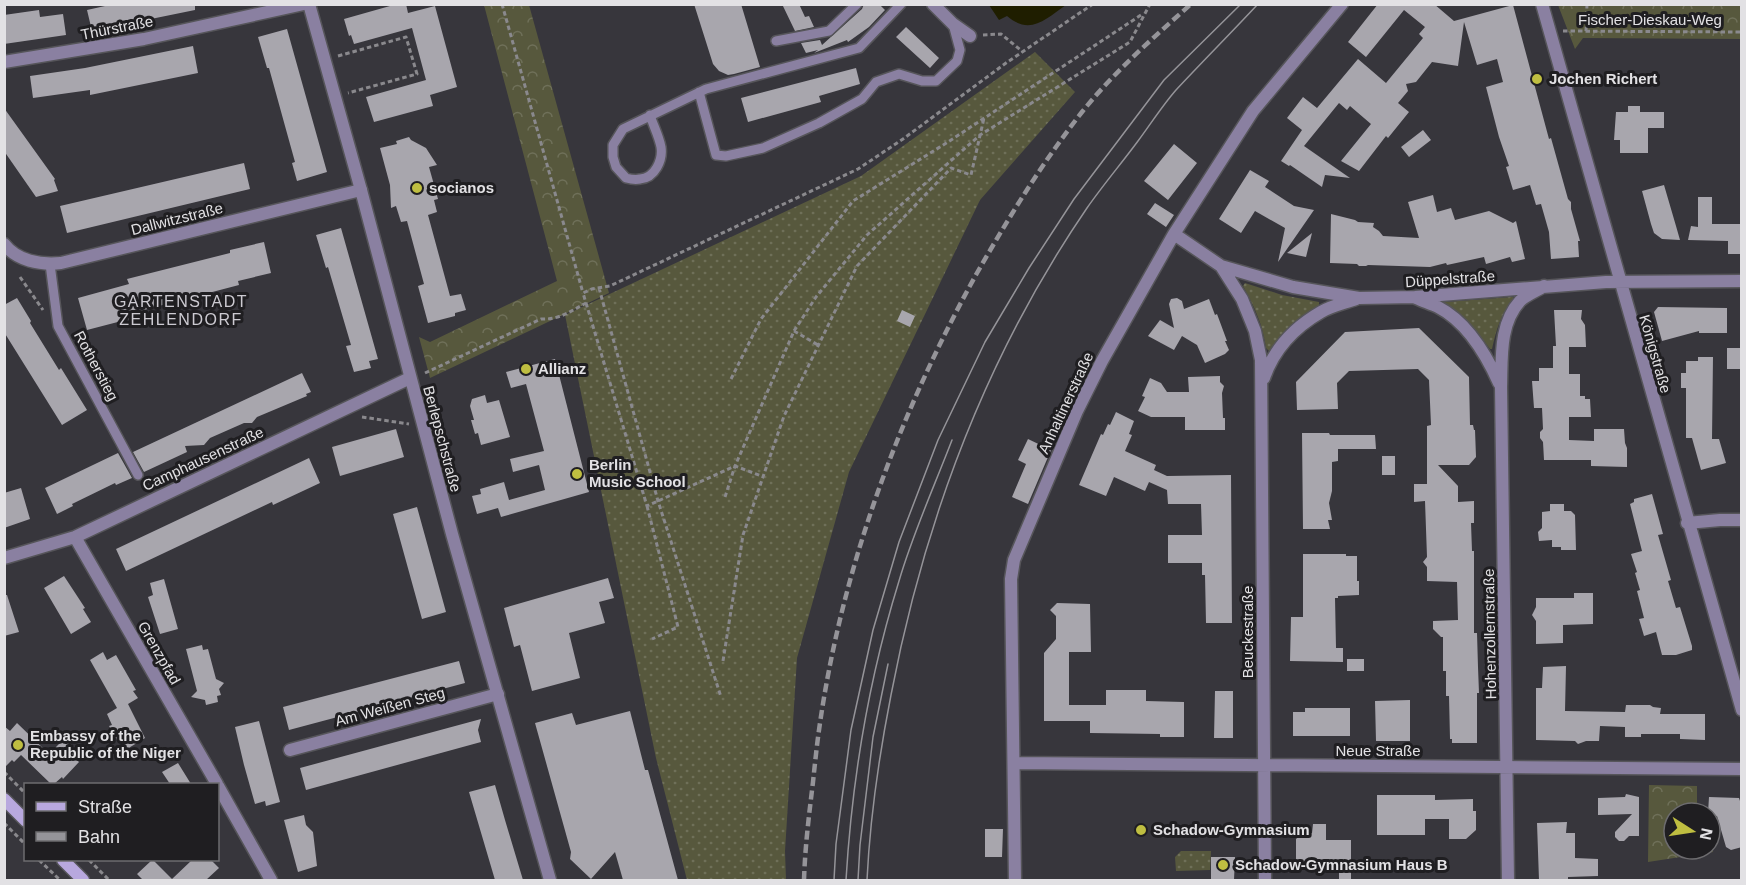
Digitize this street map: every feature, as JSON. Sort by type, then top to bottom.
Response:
[{"type":"main road","points":[[4,799],[24,819]]},
{"type":"main road","points":[[64,861],[83,880]]},
{"type":"street","name":"Thürstraße","points":[[4,62],[144,39],[304,4]]},
{"type":"street","name":"Berlepschstraße","points":[[309,4],[361,189],[452,534],[550,880]]},
{"type":"street","points":[[933,4],[953,24],[970,36]]},
{"type":"street","name":"Anhaltinerstraße","points":[[1015,880],[1011,579],[1014,560],[1077,411],[1102,361],[1174,234],[1253,111],[1342,4]]},
{"type":"street","name":"Königstraße","points":[[1542,4],[1687,523],[1742,710]]},
{"type":"street","name":"Dallwitzstraße","points":[[4,244],[18,256],[28,260],[50,264],[61,263],[361,189]]},
{"type":"street","name":"Düppelstraße","points":[[1174,234],[1221,266],[1293,287],[1359,298],[1415,297],[1619,281],[1742,281]]},
{"type":"street","name":"Beuckestraße","points":[[1221,266],[1242,299],[1255,331],[1261,360],[1265,880]]},
{"type":"street","name":"Hohenzollernstraße","points":[[1508,880],[1502,342],[1509,319],[1521,300],[1544,286]]},
{"type":"street","name":"Hohenzollernstraße","points":[[1415,297],[1440,308],[1461,324],[1491,365],[1501,387]]},
{"type":"street","name":"Beuckestraße","points":[[1262,384],[1270,362],[1284,342],[1302,326],[1322,311],[1359,298]]},
{"type":"street","name":"Camphausenstraße","points":[[4,558],[75,537],[410,378]]},
{"type":"street","points":[[1687,523],[1742,520]]},
{"type":"street","name":"Grenzpfad","points":[[75,537],[216,783]]},
{"type":"street","name":"Am Weißen Steg","points":[[290,750],[498,694]]},
{"type":"street","name":"Neue Straße","points":[[1014,763],[1742,769]]},
{"type":"street","name":"Grenzpfad","points":[[219,788],[272,880]]},
{"type":"lane","points":[[776,40],[829,31],[857,4]]},
{"type":"lane","points":[[650,115],[661,146],[661,160],[648,177],[639,180],[626,178],[616,167],[613,157],[613,146],[623,129],[650,115],[699,92],[858,48],[901,4]]},
{"type":"lane","points":[[699,92],[716,155],[726,156],[763,148],[819,123],[862,99],[876,82],[899,75],[922,81],[936,81],[957,61],[960,50],[953,24]]},
{"type":"lane","name":"Rotherstieg","points":[[50,264],[58,327],[138,475]]},
{"type":"path","points":[[502,4],[586,303],[647,506],[678,627],[652,639]]},
{"type":"path","points":[[584,293],[610,286],[858,169],[1093,4]]},
{"type":"path","points":[[726,497],[735,466],[794,331],[816,297],[867,235],[980,135],[1130,42],[1150,4]]},
{"type":"path","points":[[1586,31],[1589,5]]},
{"type":"path","points":[[731,379],[761,319],[853,201],[1143,14]]},
{"type":"path","name":"Fischer-Dieskau-Weg","points":[[1559,31],[1742,32]]},
{"type":"path","points":[[970,36],[1001,34],[1023,52]]},
{"type":"path","points":[[338,56],[406,37],[412,55],[417,74],[348,93]]},
{"type":"path","points":[[723,661],[743,535],[784,416],[857,266],[951,168],[970,175],[984,118]]},
{"type":"path","points":[[20,277],[48,317],[58,327]]},
{"type":"path","points":[[599,288],[658,501],[721,697]]},
{"type":"path","points":[[425,373],[541,319],[552,320],[586,303]]},
{"type":"path","points":[[794,331],[819,345]]},
{"type":"path","points":[[360,416],[410,424]]},
{"type":"path","points":[[647,506],[735,466],[764,477]]},
{"type":"path","points":[[4,772],[24,792]]},
{"type":"path","points":[[4,824],[24,843]]},
{"type":"path","points":[[40,861],[60,880]]},
{"type":"path","points":[[89,861],[109,880]]},
{"type":"green space","points":[[484,5],[529,5],[609,293],[430,378],[419,337],[430,342],[557,281]]},
{"type":"green space","points":[[1558,5],[1741,5],[1741,39],[1583,38],[1575,49]]},
{"type":"green space","points":[[1035,52],[1075,92],[980,200],[849,472],[797,658],[785,851],[786,880],[687,880],[656,758],[565,315],[861,176]]},
{"type":"green space","points":[[1245,283],[1282,295],[1319,302],[1319,306],[1298,319],[1269,351],[1266,348],[1258,316],[1243,286]]},
{"type":"green space","points":[[1513,297],[1500,323],[1492,349],[1464,319],[1443,305],[1445,302]]},
{"type":"green space","points":[[1649,785],[1697,786],[1697,801],[1662,801],[1662,860],[1648,862]]},
{"type":"green space","points":[[1181,851],[1211,851],[1210,870],[1176,871],[1175,857]]},
{"type":"shaded area","points":[[989,5],[1066,5],[1045,20],[1023,25],[1007,16],[999,20]]},
{"type":"building","points":[[114,4],[195,4],[195,10],[92,31],[87,10]]},
{"type":"building","points":[[397,4],[406,4],[408,13],[435,6],[457,87],[430,95],[433,106],[374,122],[366,97],[426,80],[412,28],[354,44],[344,19]]},
{"type":"building","points":[[694,4],[741,4],[760,67],[728,75],[719,71],[713,64]]},
{"type":"building","points":[[782,4],[799,4],[805,17],[809,16],[814,27],[795,31]]},
{"type":"building","points":[[864,4],[879,4],[885,10],[869,27],[848,42],[847,40],[814,53],[818,50],[806,53],[801,43],[820,40],[822,45],[862,9]]},
{"type":"building","points":[[1378,4],[1434,4],[1454,21],[1513,5],[1549,139],[1551,138],[1568,199],[1571,202],[1580,241],[1578,241],[1579,257],[1551,259],[1549,232],[1541,204],[1536,205],[1530,185],[1513,190],[1506,167],[1509,166],[1486,87],[1503,82],[1497,59],[1477,65],[1464,22],[1458,66],[1432,62],[1416,82],[1406,84],[1408,91],[1398,103],[1409,112],[1388,138],[1386,136],[1359,171],[1341,161],[1371,124],[1350,106],[1347,110],[1339,103],[1304,146],[1350,178],[1325,175],[1322,187],[1281,161],[1302,130],[1287,118],[1303,97],[1317,108],[1358,59],[1386,83],[1423,38],[1419,34],[1425,27],[1404,10],[1366,57],[1348,42]]},
{"type":"building","points":[[39,10],[40,17],[63,14],[66,35],[4,44],[4,15]]},
{"type":"building","points":[[906,27],[939,58],[930,68],[896,37]]},
{"type":"building","points":[[287,29],[327,172],[297,181],[292,163],[295,162],[258,37]]},
{"type":"building","points":[[193,46],[198,73],[90,95],[90,90],[33,98],[30,76],[85,68]]},
{"type":"building","points":[[856,68],[860,84],[819,96],[821,102],[748,122],[741,98]]},
{"type":"building","points":[[1628,106],[1640,106],[1640,112],[1664,112],[1664,128],[1648,128],[1648,153],[1620,153],[1620,140],[1614,140],[1616,112],[1628,112]]},
{"type":"building","points":[[4,108],[55,179],[58,191],[36,197],[4,151]]},
{"type":"building","points":[[1423,130],[1431,140],[1409,157],[1401,147]]},
{"type":"building","points":[[409,137],[426,148],[437,165],[429,167],[438,199],[434,200],[437,212],[428,215],[450,296],[461,294],[466,310],[455,313],[455,316],[428,323],[418,286],[424,284],[407,221],[401,222],[396,206],[391,208],[390,185],[380,148],[397,144],[396,141]]},
{"type":"building","points":[[1174,144],[1197,163],[1168,200],[1144,181]]},
{"type":"building","points":[[244,163],[250,189],[67,233],[60,206]]},
{"type":"building","points":[[1250,170],[1269,181],[1265,187],[1294,206],[1314,210],[1278,262],[1285,228],[1255,211],[1241,233],[1219,219]]},
{"type":"building","points":[[1664,185],[1680,240],[1662,239],[1654,233],[1651,224],[1642,191]]},
{"type":"building","points":[[1433,195],[1437,212],[1451,208],[1455,220],[1489,211],[1513,223],[1516,221],[1525,259],[1512,262],[1510,257],[1486,264],[1484,257],[1430,267],[1359,266],[1330,263],[1331,214],[1358,222],[1374,223],[1373,227],[1383,236],[1419,238],[1408,202]]},
{"type":"building","points":[[1698,197],[1712,197],[1712,224],[1742,224],[1742,254],[1728,254],[1728,241],[1688,240],[1691,226],[1698,227]]},
{"type":"building","points":[[1155,203],[1174,215],[1166,227],[1147,214]]},
{"type":"building","points":[[341,228],[378,359],[369,361],[371,368],[354,372],[346,346],[351,345],[316,235]]},
{"type":"building","points":[[1312,233],[1306,257],[1287,253]]},
{"type":"building","points":[[264,242],[271,273],[238,281],[239,285],[136,312],[137,317],[87,330],[78,298],[129,284],[127,279]]},
{"type":"building","points":[[17,298],[59,370],[61,368],[87,410],[62,425],[4,332],[4,305]]},
{"type":"building","points":[[1177,298],[1182,301],[1184,309],[1209,299],[1227,341],[1225,341],[1229,350],[1225,354],[1205,363],[1197,345],[1182,336],[1174,350],[1148,336],[1160,320],[1174,328],[1169,304],[1171,299]]},
{"type":"building","points":[[1658,307],[1727,308],[1727,333],[1699,333],[1699,331],[1662,341],[1654,312]]},
{"type":"building","points":[[902,310],[915,316],[910,327],[897,321]]},
{"type":"building","points":[[1554,310],[1582,310],[1581,319],[1585,325],[1586,347],[1569,347],[1569,374],[1580,374],[1580,396],[1590,399],[1591,417],[1569,417],[1569,440],[1594,441],[1594,429],[1624,429],[1627,467],[1591,466],[1591,460],[1544,460],[1543,442],[1540,438],[1540,432],[1543,429],[1542,408],[1534,408],[1532,381],[1539,381],[1539,368],[1553,368],[1553,346],[1556,346]]},
{"type":"building","points":[[1419,328],[1469,377],[1470,425],[1473,425],[1475,430],[1476,457],[1469,465],[1438,465],[1458,486],[1458,502],[1474,501],[1474,523],[1471,523],[1472,551],[1474,551],[1474,633],[1477,633],[1479,693],[1477,693],[1477,743],[1452,743],[1450,739],[1449,696],[1446,696],[1446,671],[1443,671],[1443,637],[1433,629],[1433,621],[1458,620],[1457,582],[1427,581],[1427,567],[1423,562],[1427,557],[1425,501],[1414,502],[1414,484],[1427,484],[1427,426],[1431,425],[1429,380],[1418,369],[1349,371],[1337,383],[1338,409],[1297,410],[1296,382],[1345,332]]},
{"type":"building","points":[[1727,348],[1741,348],[1741,369],[1727,369]]},
{"type":"building","points":[[1698,357],[1713,357],[1712,439],[1719,439],[1726,463],[1701,470],[1692,438],[1686,438],[1686,388],[1681,388],[1681,373],[1686,373],[1686,361],[1698,361]]},
{"type":"building","points":[[555,359],[589,492],[501,517],[498,508],[477,514],[472,496],[481,494],[480,489],[504,482],[509,500],[545,490],[539,465],[513,472],[510,459],[544,451],[526,384],[511,388],[506,372]]},
{"type":"building","points":[[302,373],[311,392],[306,394],[307,396],[257,417],[252,423],[244,423],[210,438],[204,445],[185,446],[187,452],[144,472],[133,452]]},
{"type":"building","points":[[1220,376],[1220,382],[1224,386],[1222,393],[1225,430],[1185,430],[1185,417],[1151,417],[1138,411],[1150,378],[1161,383],[1167,392],[1189,392],[1188,377]]},
{"type":"building","points":[[485,395],[487,403],[499,400],[510,437],[481,445],[471,420],[474,420],[470,406],[472,399]]},
{"type":"building","points":[[1116,412],[1134,421],[1129,434],[1132,435],[1125,451],[1156,465],[1154,470],[1167,476],[1231,475],[1232,623],[1206,623],[1205,575],[1202,575],[1202,563],[1168,563],[1168,535],[1202,535],[1201,504],[1168,504],[1167,490],[1149,482],[1145,491],[1114,477],[1106,496],[1079,485],[1101,434],[1103,435],[1108,424],[1110,425]]},
{"type":"building","points":[[396,429],[404,457],[340,476],[332,447]]},
{"type":"building","points":[[1302,433],[1375,435],[1376,449],[1338,449],[1338,461],[1332,462],[1332,491],[1329,503],[1332,520],[1328,520],[1330,529],[1303,529]]},
{"type":"building","points":[[1028,439],[1051,450],[1028,504],[1012,497],[1026,464],[1018,460]]},
{"type":"building","points":[[118,453],[132,478],[116,485],[115,483],[57,514],[45,488]]},
{"type":"building","points":[[1382,456],[1395,456],[1395,475],[1382,475]]},
{"type":"building","points":[[309,458],[320,483],[273,505],[272,502],[126,571],[116,549]]},
{"type":"building","points":[[21,488],[30,519],[4,528],[4,493]]},
{"type":"building","points":[[1652,494],[1663,534],[1658,535],[1671,580],[1668,581],[1676,608],[1680,607],[1692,646],[1692,650],[1676,655],[1662,655],[1656,632],[1644,636],[1639,619],[1644,618],[1637,591],[1640,590],[1635,573],[1637,572],[1631,554],[1642,551],[1630,504],[1634,502],[1634,499]]},
{"type":"building","points":[[1550,504],[1564,504],[1564,511],[1571,511],[1575,515],[1576,550],[1561,550],[1561,547],[1552,547],[1552,540],[1539,541],[1538,532],[1542,528],[1542,512],[1550,511]]},
{"type":"building","points":[[417,507],[446,612],[422,619],[393,514]]},
{"type":"building","points":[[1303,554],[1357,556],[1359,595],[1335,598],[1336,648],[1343,648],[1343,662],[1290,661],[1291,617],[1303,617]]},
{"type":"building","points":[[64,576],[85,608],[83,609],[91,622],[71,634],[44,588]]},
{"type":"building","points":[[608,578],[614,598],[599,602],[605,623],[569,633],[580,678],[532,691],[520,645],[514,647],[504,608]]},
{"type":"building","points":[[164,579],[178,629],[160,634],[148,597],[153,595],[150,583]]},
{"type":"building","points":[[1574,593],[1593,593],[1593,624],[1563,625],[1563,643],[1536,644],[1536,621],[1532,615],[1536,607],[1536,598],[1574,598]]},
{"type":"building","points":[[4,595],[7,595],[19,632],[4,636]]},
{"type":"building","points":[[1057,603],[1090,604],[1091,652],[1069,652],[1069,705],[1106,705],[1106,690],[1146,690],[1146,701],[1184,702],[1184,737],[1160,737],[1160,734],[1090,733],[1090,721],[1044,721],[1044,653],[1056,639],[1056,616],[1050,610]]},
{"type":"building","points":[[202,645],[203,650],[208,649],[216,679],[224,683],[219,689],[221,695],[217,696],[218,702],[206,705],[205,700],[191,697],[197,691],[186,649]]},
{"type":"building","points":[[103,652],[107,660],[116,655],[136,690],[133,691],[138,698],[128,704],[145,738],[127,749],[121,738],[117,740],[109,726],[112,725],[107,714],[117,708],[90,660]]},
{"type":"building","points":[[1347,659],[1364,659],[1364,671],[1347,671]]},
{"type":"building","points":[[459,661],[465,683],[289,730],[283,707]]},
{"type":"building","points":[[1566,666],[1565,711],[1625,712],[1626,705],[1650,705],[1661,708],[1660,714],[1705,714],[1705,740],[1680,739],[1680,734],[1641,734],[1641,737],[1625,737],[1625,727],[1600,726],[1599,741],[1586,741],[1578,744],[1575,741],[1536,740],[1536,688],[1542,688],[1543,667]]},
{"type":"building","points":[[1215,691],[1233,691],[1233,738],[1214,738]]},
{"type":"building","points":[[1410,700],[1410,741],[1376,741],[1375,701]]},
{"type":"building","points":[[1305,708],[1350,708],[1350,736],[1293,736],[1293,712],[1305,712]]},
{"type":"building","points":[[630,711],[678,880],[623,880],[615,852],[591,879],[570,859],[571,852],[535,723],[572,713],[576,725]]},
{"type":"building","points":[[481,719],[478,730],[481,742],[306,790],[300,768]]},
{"type":"building","points":[[259,721],[280,802],[266,806],[265,801],[255,804],[235,727]]},
{"type":"building","points":[[17,723],[49,754],[65,738],[73,746],[74,757],[79,762],[63,779],[62,777],[55,783],[50,783],[21,755],[4,768],[4,726],[10,731]]},
{"type":"building","points":[[178,763],[190,783],[169,783],[162,772]]},
{"type":"building","points":[[495,785],[523,880],[495,880],[469,792]]},
{"type":"building","points":[[1626,794],[1639,797],[1639,836],[1629,836],[1624,841],[1619,841],[1615,837],[1615,832],[1632,814],[1598,815],[1598,798],[1625,797]]},
{"type":"building","points":[[1377,795],[1435,795],[1435,800],[1473,799],[1473,811],[1476,811],[1476,830],[1466,839],[1449,839],[1449,819],[1425,819],[1425,835],[1377,835]]},
{"type":"building","points":[[1709,797],[1739,798],[1742,807],[1742,847],[1731,850],[1726,847],[1722,833],[1722,801],[1709,801]]},
{"type":"building","points":[[304,815],[306,825],[313,832],[317,866],[298,872],[284,820]]},
{"type":"building","points":[[1567,822],[1566,833],[1575,833],[1575,858],[1598,859],[1598,876],[1568,877],[1568,880],[1539,880],[1537,823]]},
{"type":"building","points":[[1313,824],[1326,824],[1326,840],[1351,840],[1351,880],[1339,880],[1339,868],[1296,868],[1296,839],[1302,833],[1312,833]]},
{"type":"building","points":[[985,829],[1003,829],[1002,857],[985,857]]},
{"type":"building","name":"Schadow-Gymnasium Haus B","points":[[1211,857],[1235,857],[1234,880],[1211,880]]},
{"type":"building","points":[[151,861],[154,861],[172,879],[191,861],[212,861],[219,868],[206,880],[143,880],[137,874]]},
{"type":"tram line","points":[[834,880],[836,844],[851,730],[873,630],[899,542],[938,440],[985,342],[1074,199],[1164,80],[1241,4]]},
{"type":"tram line","points":[[867,880],[879,764],[905,630],[921,566],[941,503],[990,381],[1019,321],[1051,264],[1087,208],[1171,96],[1258,4]]},
{"type":"tram line","points":[[846,880],[857,767],[879,654],[905,563],[952,440]]},
{"type":"tram line","points":[[858,880],[873,737],[888,664]]},
{"type":"railway","points":[[804,880],[807,831],[819,730],[843,606],[878,491],[923,380],[977,273],[1053,151],[1107,83],[1191,4]]},
{"type":"place","name":"Jochen Richert","points":[[1537,79]]},
{"type":"place","name":"socianos","points":[[417,188]]},
{"type":"place","name":"Allianz","points":[[526,369]]},
{"type":"place","name":"Berlin Music School","points":[[577,474]]},
{"type":"place","name":"Embassy of the Republic of the Niger","points":[[18,745]]},
{"type":"place","name":"Schadow-Gymnasium","points":[[1141,830]]},
{"type":"place","name":"Schadow-Gymnasium Haus B","points":[[1223,865]]},
{"type":"district","name":"GARTENSTADT ZEHLENDORF","points":[[181,310]]}]
